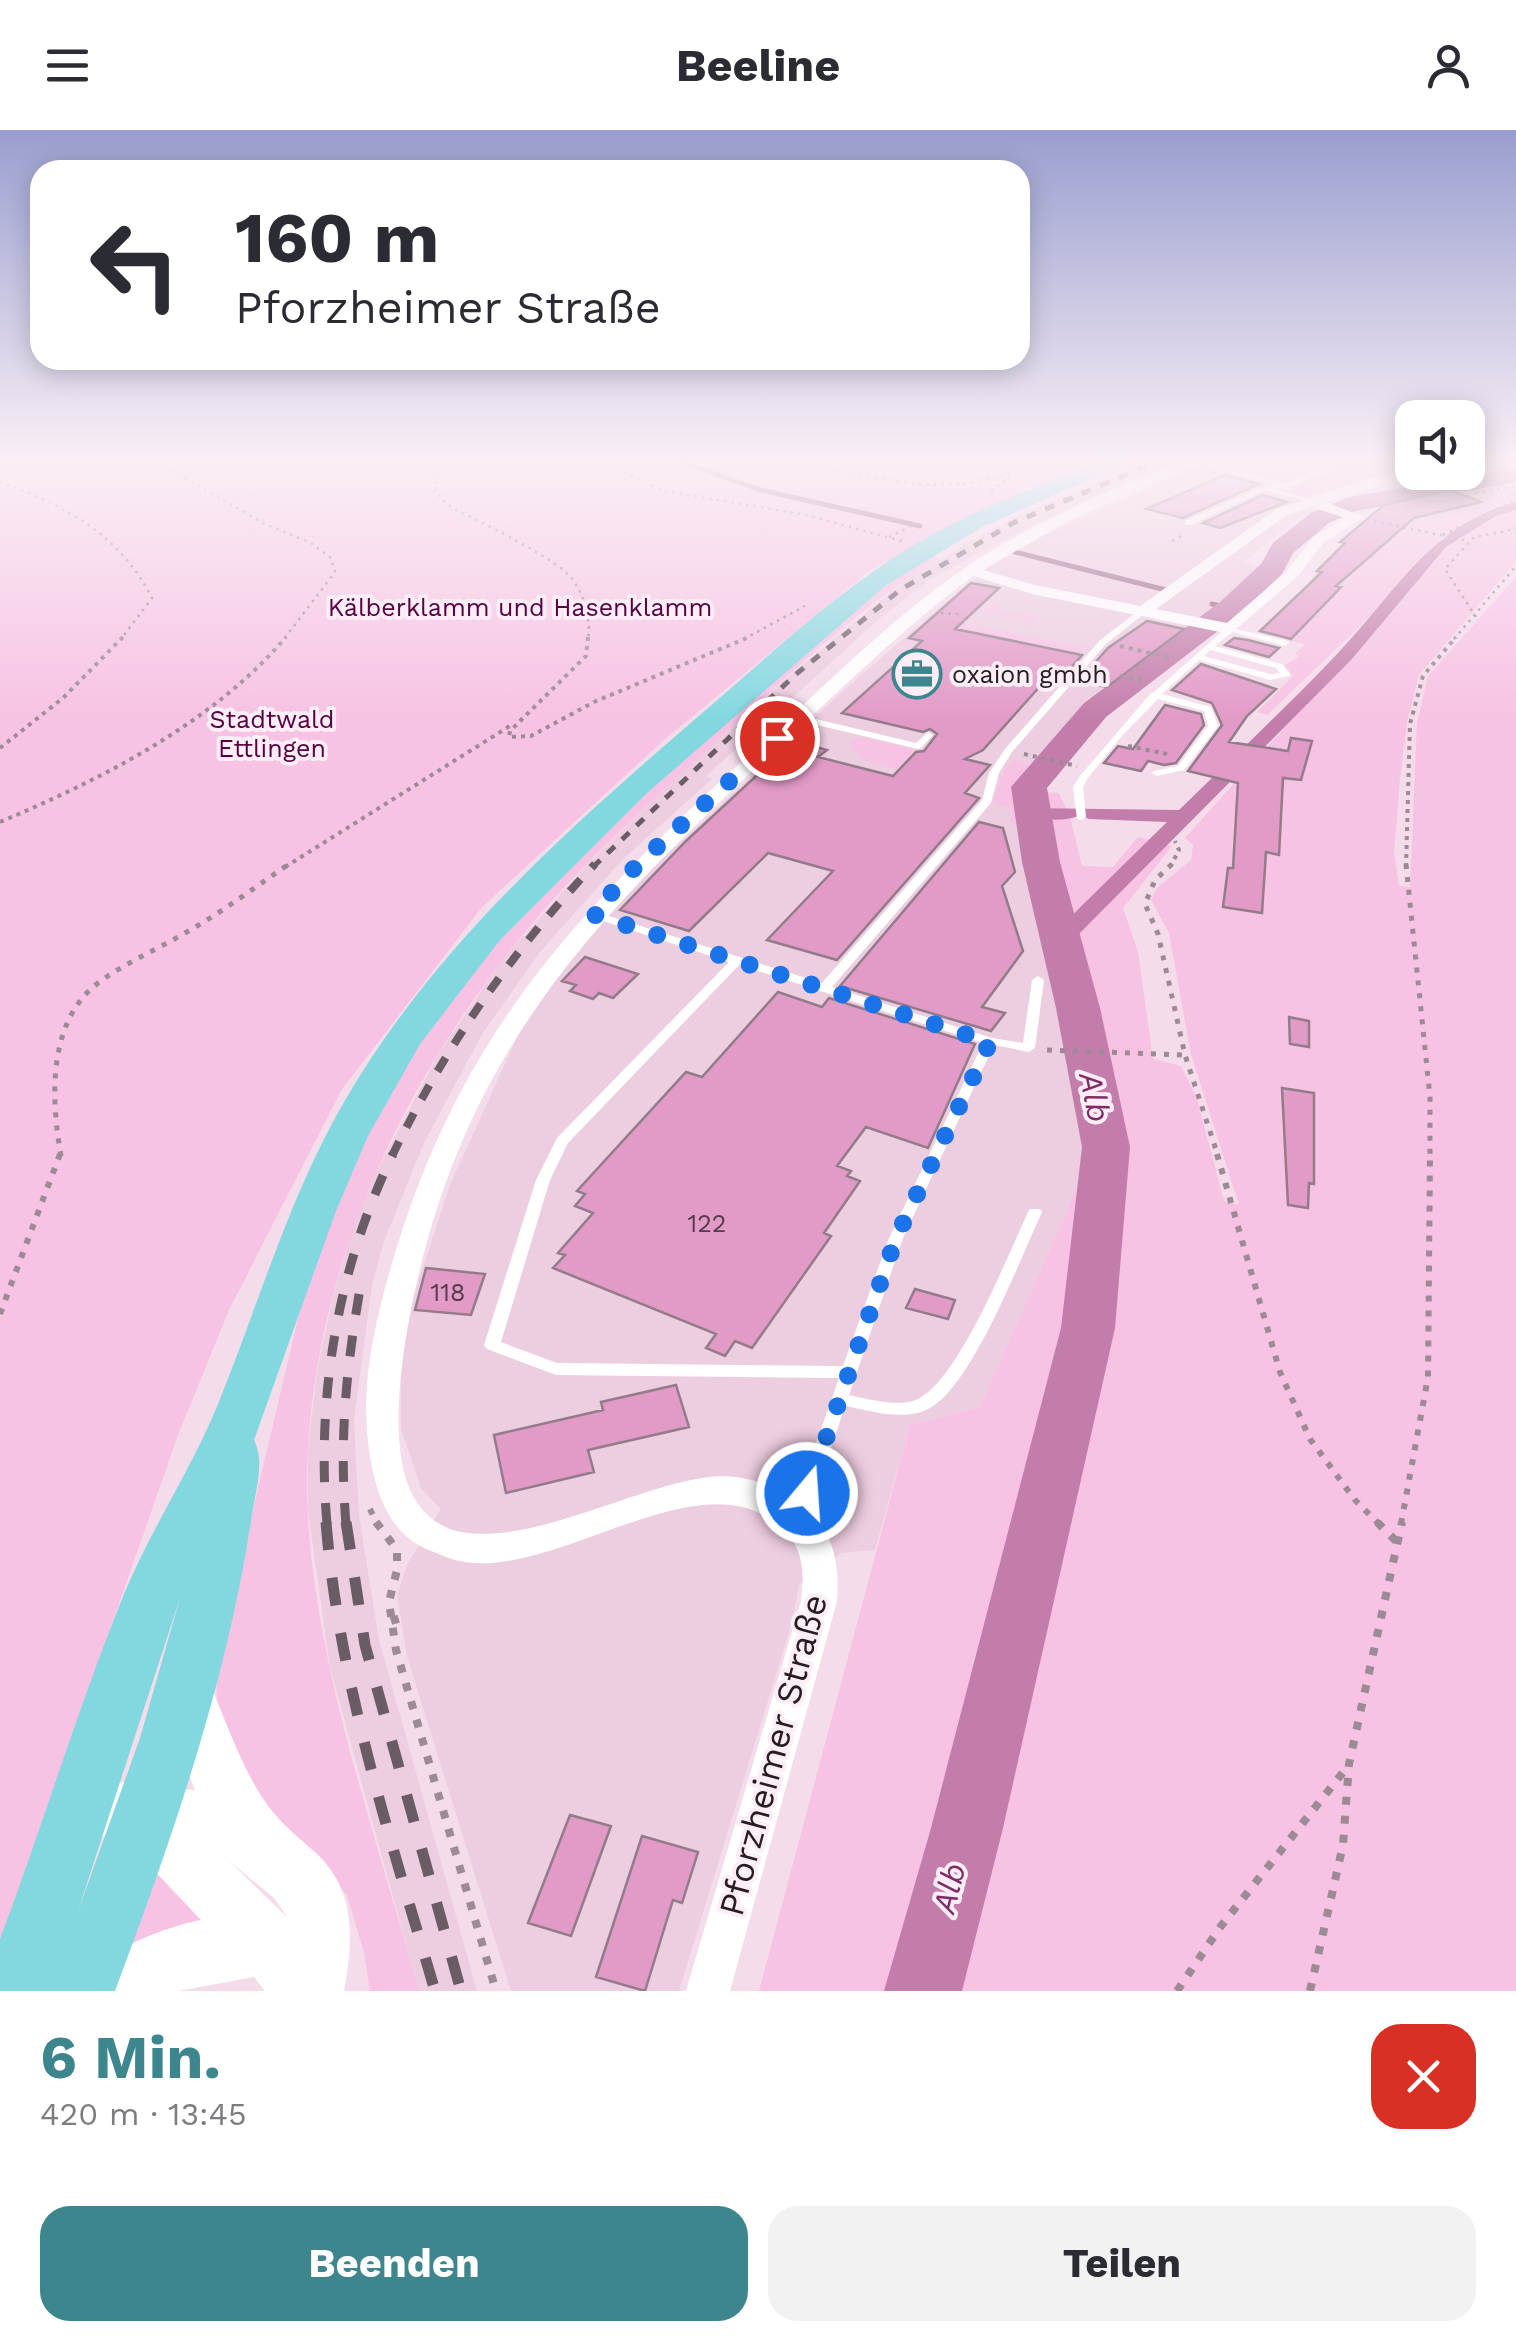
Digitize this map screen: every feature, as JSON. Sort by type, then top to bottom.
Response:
[{"type":"main road","points":[[80,1991],[153,1594],[243,1406],[324,1177],[396,1051],[467,956],[544,874],[672,754],[886,574],[934,546]]},
{"type":"main road","points":[[14,1991],[184,1688],[212,1583],[243,1406]]},
{"type":"main road","points":[[184,1688],[231,1804],[254,1840],[286,1866],[317,1908],[319,1952],[311,1991]]},
{"type":"main road","points":[[114,1810],[194,1819],[254,1840]]},
{"type":"main road","points":[[114,1810],[161,1838],[286,1968]]},
{"type":"main road","points":[[122,1991],[148,1969],[180,1954],[286,1968]]},
{"type":"street","points":[[798,1520],[769,1500],[745,1492],[712,1490],[660,1501],[541,1540],[493,1550],[452,1545],[434,1538],[406,1514],[396,1494],[383,1436],[389,1349],[406,1266],[426,1195],[464,1106],[502,1035],[539,979],[592,914],[638,864],[799,718],[971,570],[1012,546]]},
{"type":"street","points":[[1145,610],[1232,546]]},
{"type":"street","points":[[971,570],[1062,600],[1145,610],[1224,628],[1293,573],[1314,546]]},
{"type":"street","name":"Pforzheimer Straße","points":[[708,1991],[819,1601],[821,1563],[816,1546],[798,1520]]},
{"type":"lane","points":[[824,988],[987,801],[994,773],[1008,751],[1103,642],[1145,610]]},
{"type":"lane","points":[[1081,818],[1078,787],[1083,778],[1154,694],[1208,648],[1224,628],[1285,642]]},
{"type":"lane","points":[[1197,657],[1270,677],[1286,674],[1279,666],[1208,648]]},
{"type":"lane","points":[[1154,694],[1208,710],[1213,726],[1181,768],[1157,774]]},
{"type":"lane","points":[[799,718],[918,746],[928,735]]},
{"type":"lane","points":[[592,914],[990,1042],[1029,1048],[1038,980]]},
{"type":"lane","points":[[738,959],[562,1141],[543,1180],[492,1345],[556,1369],[849,1372]]},
{"type":"lane","points":[[798,1520],[896,1238],[990,1042]]},
{"type":"lane","points":[[839,1399],[902,1408],[925,1403],[954,1378],[1034,1212]]},
{"type":"path","points":[[0,748],[99,666],[128,635],[152,598],[141,570],[120,546]]},
{"type":"path","points":[[0,822],[136,754],[210,706],[266,660],[335,572],[331,558],[315,546]]},
{"type":"path","points":[[523,546],[571,576],[590,625],[586,656],[509,737],[527,739],[564,715],[618,690],[768,629],[813,600]]},
{"type":"path","points":[[1459,546],[1445,569],[1476,617]]},
{"type":"path","points":[[1310,1991],[1344,1845],[1350,1764],[1398,1542],[1428,1377],[1430,1097],[1405,856],[1410,724],[1423,676],[1516,566]]},
{"type":"path","points":[[1103,642],[1173,658]]},
{"type":"path","points":[[1120,676],[1139,680]]},
{"type":"path","points":[[0,1314],[61,1157],[52,1107],[62,1037],[71,1010],[118,970],[186,933],[363,815],[527,716]]},
{"type":"path","points":[[1039,758],[1063,763]]},
{"type":"path","points":[[1175,842],[1179,850],[1175,862],[1155,880],[1145,904],[1172,984],[1185,1056],[1207,1118],[1280,1372],[1310,1439],[1355,1500],[1398,1542]]},
{"type":"path","points":[[1069,1052],[1185,1056]]},
{"type":"path","points":[[368,1502],[380,1531],[397,1550],[398,1570],[389,1602],[391,1621],[496,1991]]},
{"type":"path","points":[[391,1621],[407,1616]]},
{"type":"path","points":[[1177,1991],[1221,1926],[1350,1764]]},
{"type":"shaded area","points":[[963,546],[993,546],[932,578],[879,619],[706,776],[712,779],[622,860],[539,953],[481,1036],[424,1143],[384,1241],[372,1285],[354,1419],[359,1516],[379,1640],[477,1991],[419,1991],[330,1667],[308,1511],[308,1447],[317,1372],[353,1228],[376,1173],[439,1053],[503,959],[584,868],[666,788],[784,680],[912,575]]},
{"type":"shaded area","points":[[1021,546],[1263,546],[1244,562],[1264,568],[1159,651],[1086,700],[1015,786],[1016,807],[1069,1052],[1095,1148],[980,1407],[910,1425],[875,1550],[841,1553],[799,1585],[793,1619],[679,1991],[511,1991],[407,1656],[397,1595],[407,1565],[441,1509],[421,1488],[401,1429],[401,1377],[409,1310],[450,1185],[518,1035],[571,956],[614,904],[845,689]]},
{"type":"green space","name":"Stadtwald Ettlingen","points":[[0,546],[916,546],[872,569],[666,738],[482,907],[342,1089],[229,1310],[178,1435],[0,1944]]},
{"type":"green space","points":[[1384,546],[1435,546],[1359,627],[1267,715],[1257,712],[1293,676],[1285,665],[1300,656],[1295,654],[1305,644],[1292,641],[1297,636],[1292,634],[1340,588],[1312,580],[1317,571],[1346,577]]},
{"type":"green space","points":[[1448,546],[1516,546],[1516,561],[1419,675],[1407,722],[1394,851],[1399,886],[1410,887],[1417,723],[1428,676],[1516,577],[1516,1991],[759,1991],[910,1425],[980,1407],[1095,1148],[1071,1058],[1098,1058],[1035,791],[1059,793],[1070,817],[1082,866],[1113,867],[1138,837],[1172,846],[1123,908],[1138,952],[1153,1059],[1181,1066],[1197,1099],[1224,1201],[1239,1205],[1191,1054],[1169,933],[1151,900],[1157,888],[1191,860],[1193,845],[1185,838]]},
{"type":"green space","points":[[929,555],[939,558],[880,599],[797,668],[628,824],[542,912],[453,1030],[415,1094],[354,1229],[332,1300],[316,1373],[308,1446],[308,1512],[314,1581],[342,1721],[419,1991],[370,1991],[364,1953],[347,1895],[310,1853],[264,1813],[218,1721],[216,1678],[223,1636],[311,1264],[373,1117],[432,1025],[493,947],[654,786],[880,590]]},
{"type":"green space","points":[[997,600],[996,610],[1030,617],[1040,614],[1029,625],[1024,624],[1027,619],[958,605],[948,620],[1076,646],[1089,643],[1079,654],[925,623],[949,601],[989,608]]},
{"type":"green space","points":[[866,738],[917,751],[898,770],[867,760],[852,749],[853,740]]},
{"type":"green space","points":[[1014,759],[1029,765],[1015,786],[1020,825],[1011,824],[1011,808],[993,803],[1004,770]]},
{"type":"green space","points":[[150,1864],[215,1925],[109,1978]]},
{"type":"building","points":[[1342,546],[1382,546],[1336,586],[1341,587],[1291,639],[1260,631],[1322,572],[1317,571]]},
{"type":"building","points":[[971,583],[999,588],[955,629],[1082,655],[1063,677],[1051,674],[983,750],[965,759],[990,765],[965,793],[979,798],[837,960],[767,940],[833,871],[768,853],[689,931],[620,910],[686,841],[794,741],[827,750],[818,757],[893,776],[916,752],[924,751],[937,734],[930,729],[923,732],[842,713],[922,641],[909,638]]},
{"type":"building","points":[[1147,621],[1184,629],[1107,687],[1079,681],[1108,648]]},
{"type":"building","points":[[1234,638],[1279,648],[1269,657],[1225,645]]},
{"type":"building","points":[[1201,664],[1276,689],[1247,716],[1229,742],[1288,751],[1291,738],[1312,741],[1301,780],[1283,778],[1279,855],[1266,852],[1262,913],[1223,907],[1228,868],[1233,868],[1238,783],[1188,771],[1222,725],[1212,703],[1172,690]]},
{"type":"building","points":[[1165,705],[1201,714],[1204,725],[1176,763],[1148,761],[1141,771],[1104,763],[1118,746],[1133,749]]},
{"type":"building","points":[[979,822],[1003,828],[1015,872],[1002,886],[1023,951],[982,1007],[1005,1013],[991,1031],[840,986]]},
{"type":"building","points":[[585,957],[638,974],[613,998],[599,993],[593,999],[570,991],[576,985],[562,981]]},
{"type":"building","points":[[778,992],[822,1007],[829,998],[975,1044],[928,1148],[866,1127],[837,1166],[851,1171],[847,1176],[860,1181],[824,1233],[831,1236],[752,1348],[735,1341],[725,1356],[706,1348],[716,1334],[553,1268],[565,1255],[558,1253],[593,1213],[575,1206],[585,1194],[577,1191],[686,1072],[702,1077]]},
{"type":"building","points":[[1289,1017],[1309,1021],[1309,1047],[1290,1044]]},
{"type":"building","points":[[1282,1088],[1314,1093],[1314,1184],[1309,1183],[1308,1208],[1288,1205]]},
{"type":"building","points":[[426,1268],[485,1274],[471,1315],[415,1310]]},
{"type":"building","points":[[915,1289],[955,1300],[948,1319],[906,1308]]},
{"type":"building","points":[[676,1385],[689,1427],[588,1450],[594,1472],[506,1493],[494,1435],[603,1410],[601,1402]]},
{"type":"building","points":[[570,1815],[611,1826],[571,1936],[528,1923]]},
{"type":"building","points":[[642,1836],[698,1852],[682,1903],[673,1900],[645,1991],[596,1977]]},
{"type":"waterway","name":"Alb","points":[[923,1991],[967,1828],[1088,1328],[1106,1147],[1078,1008],[1041,862],[1029,787],[1095,710],[1230,608],[1272,568],[1286,546]]},
{"type":"waterway","points":[[1060,940],[1345,656],[1439,546]]},
{"type":"waterway","points":[[1015,552],[1166,590]]},
{"type":"waterway","points":[[1212,604],[1230,608]]},
{"type":"waterway","points":[[1033,812],[1072,813]]},
{"type":"waterway","points":[[1089,813],[1182,816]]},
{"type":"railway","points":[[593,867],[795,675],[900,590],[974,546]]},
{"type":"railway","points":[[393,1154],[434,1077],[482,1002],[535,931],[595,864]]},
{"type":"railway","points":[[327,1524],[325,1429],[335,1334],[358,1242],[393,1154]]},
{"type":"railway","points":[[346,1524],[345,1406],[360,1289]]},
{"type":"railway","points":[[326,1522],[354,1701],[435,1991]]},
{"type":"railway","points":[[346,1522],[365,1645],[461,1991]]},
{"type":"place","name":"oxaion gmbh","points":[[917,674]]},
{"type":"route","points":[[777,738],[638,864],[592,914],[990,1042],[896,1238],[807,1493]]},
{"type":"park label","name":"Kälberklamm und Hasenklamm","points":[[520,607]]}]
